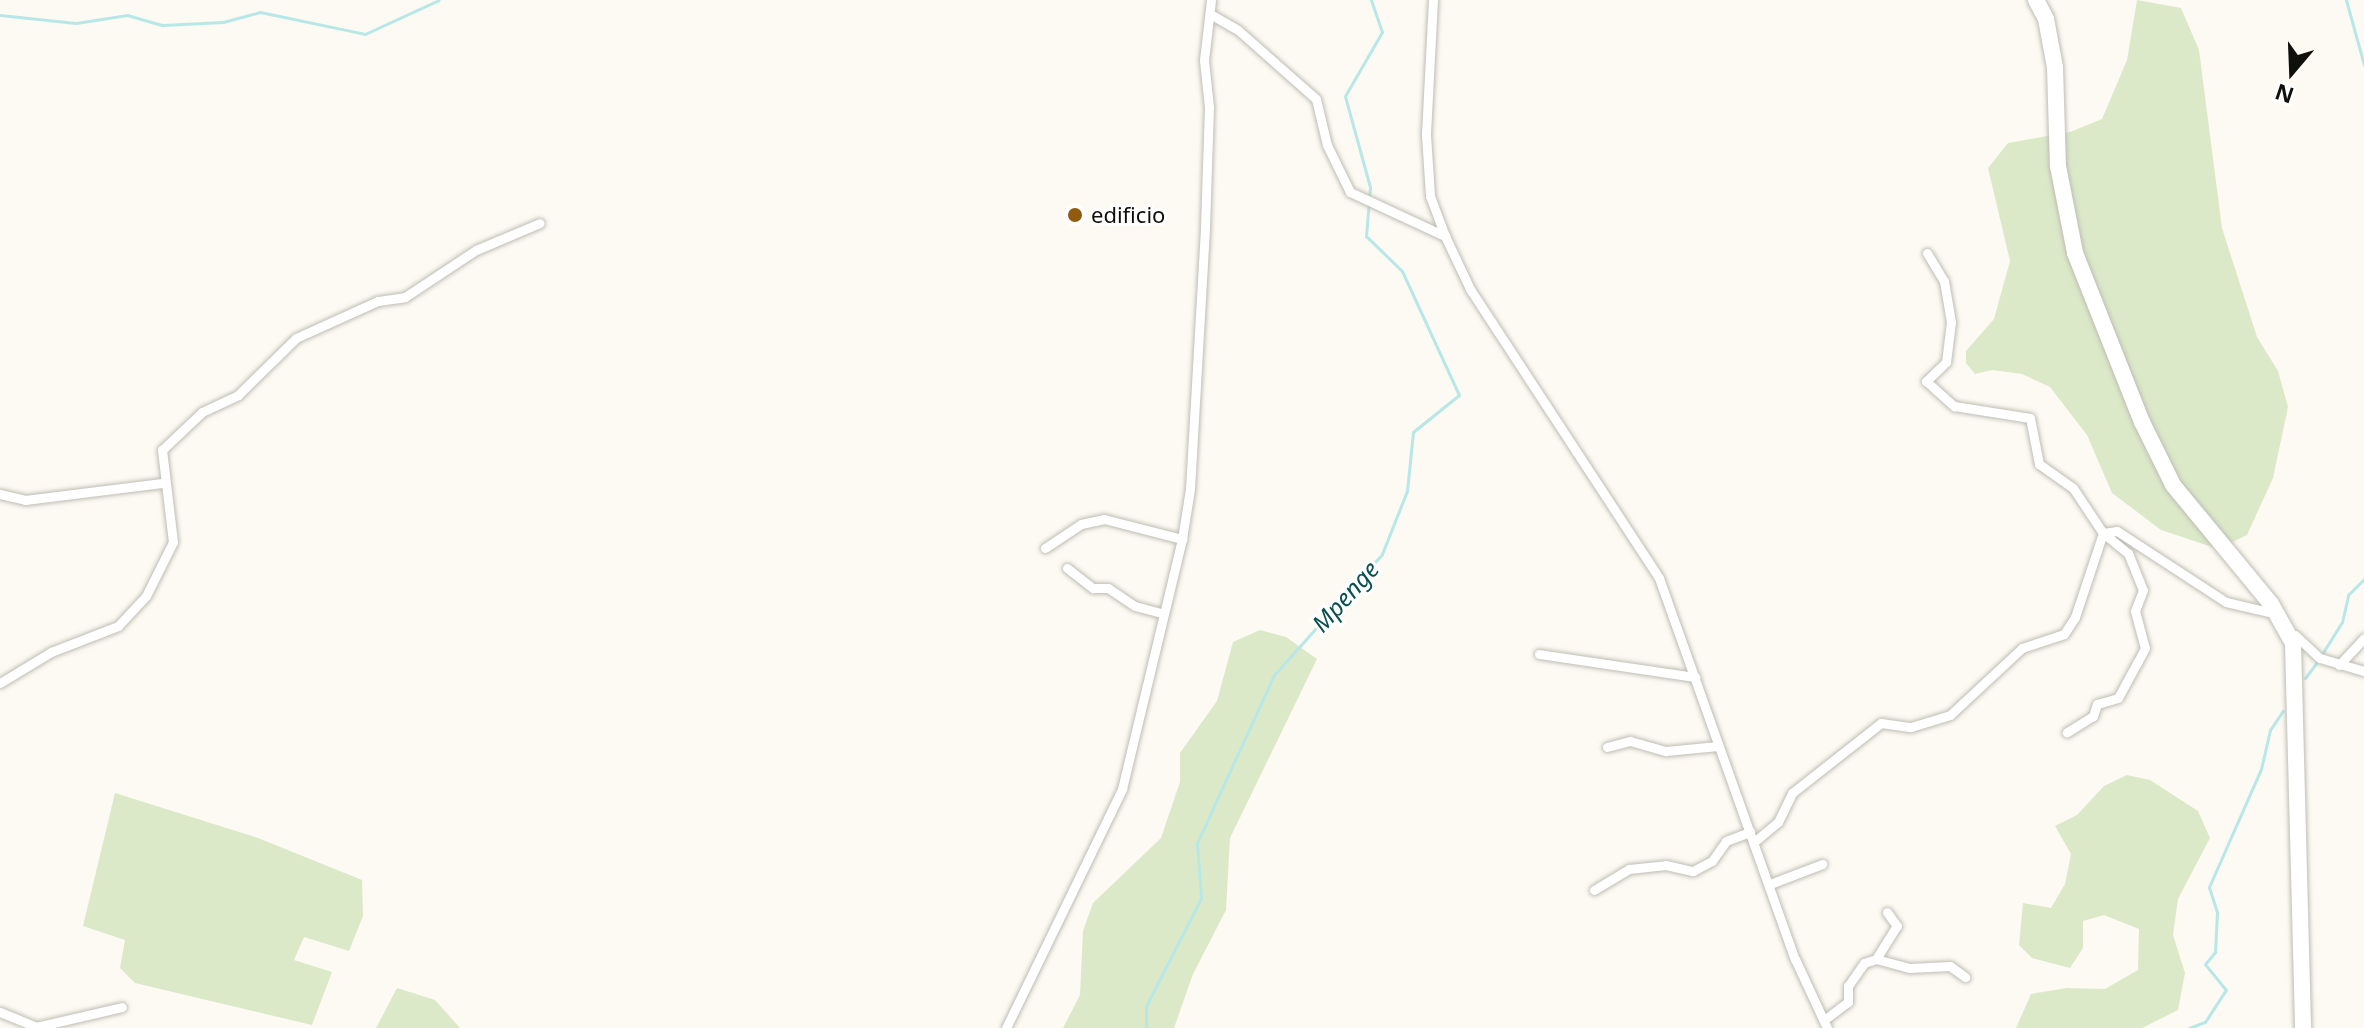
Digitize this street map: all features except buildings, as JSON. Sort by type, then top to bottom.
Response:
[{"type":"highway","points":[[2036,0],[2046,19],[2055,67],[2058,166],[2075,253],[2173,485],[2278,615],[2293,643],[2296,677],[2292,746],[2301,805],[2303,1028]]},
{"type":"street","points":[[1006,1028],[1122,789],[1182,539],[1190,489],[1205,227],[1209,107],[1204,60],[1212,15],[1211,0]]},
{"type":"street","points":[[1433,0],[1426,135],[1430,196],[1445,236],[1470,289],[1604,498],[1647,555],[1695,677],[1795,959],[1826,1024],[1848,1002],[1848,986],[1864,963],[1876,959],[1909,968],[1950,966],[1965,977]]},
{"type":"street","points":[[1212,15],[1238,30],[1316,99],[1327,145],[1350,192],[1445,236]]},
{"type":"street","points":[[0,683],[51,652],[118,626],[146,596],[173,542],[162,483],[162,450],[202,412],[238,395],[296,338],[378,301],[405,297],[476,250],[540,223]]},
{"type":"street","points":[[1927,253],[1944,281],[1951,322],[1946,362],[1926,381],[1954,406],[2030,418],[2039,464],[2073,488],[2103,533],[2128,553],[2143,590],[2135,611],[2145,648],[2118,698],[2097,704],[2093,716],[2067,732]]},
{"type":"street","points":[[0,494],[25,500],[162,483]]},
{"type":"street","points":[[1045,548],[1081,524],[1104,519],[1182,539]]},
{"type":"street","points":[[2103,533],[2117,531],[2226,602],[2278,615],[2313,653],[2339,665],[2364,671]]},
{"type":"street","points":[[1594,890],[1629,869],[1666,865],[1693,871],[1712,861],[1726,841],[1752,837],[1778,822],[1792,793],[1881,723],[1911,727],[1950,715],[2022,648],[2064,634],[2075,617],[2103,533]]},
{"type":"street","points":[[1067,568],[1093,588],[1108,588],[1135,606],[1162,613]]},
{"type":"street","points":[[2339,665],[2364,638]]},
{"type":"street","points":[[1539,654],[1695,677]]},
{"type":"street","points":[[1607,747],[1630,741],[1666,751],[1718,746]]},
{"type":"street","points":[[1770,884],[1822,864]]},
{"type":"street","points":[[1876,959],[1897,926],[1887,912]]},
{"type":"street","points":[[0,1012],[38,1027],[122,1007]]},
{"type":"green space","points":[[2137,0],[2181,8],[2199,50],[2222,228],[2257,337],[2278,371],[2288,407],[2273,478],[2247,535],[2218,549],[2161,530],[2112,493],[2087,435],[2050,387],[2022,374],[1992,370],[1975,374],[1966,363],[1966,351],[1994,319],[2010,261],[1988,168],[2008,143],[2070,132],[2102,119],[2127,60]]},
{"type":"green space","points":[[1260,630],[1286,637],[1317,659],[1230,838],[1226,910],[1193,974],[1174,1028],[1063,1028],[1080,995],[1083,931],[1093,903],[1161,838],[1180,782],[1180,753],[1217,701],[1233,642]]},
{"type":"green space","points":[[2127,775],[2150,780],[2198,811],[2210,838],[2178,899],[2173,935],[2185,973],[2178,1010],[2142,1028],[2016,1028],[2031,994],[2067,988],[2105,989],[2138,970],[2139,929],[2104,915],[2083,921],[2083,948],[2070,968],[2032,958],[2019,945],[2023,903],[2051,908],[2065,884],[2071,854],[2055,826],[2077,815],[2104,786]]},
{"type":"green space","points":[[115,793],[258,838],[362,880],[363,916],[349,951],[304,937],[294,960],[332,972],[312,1025],[135,983],[120,968],[125,940],[83,926]]},
{"type":"green space","points":[[397,988],[435,1000],[460,1028],[376,1028]]},
{"type":"waterway","points":[[0,15],[76,23],[127,15],[163,25],[223,22],[260,12],[365,34],[439,0]]},
{"type":"waterway","name":"Mpenge","points":[[1146,1028],[1146,1006],[1201,898],[1197,843],[1274,675],[1382,554],[1407,491],[1413,432],[1459,395],[1402,271],[1366,236],[1370,187],[1345,96],[1382,32],[1371,0]]},
{"type":"waterway","points":[[2346,0],[2364,65]]},
{"type":"waterway","points":[[2322,654],[2342,622],[2348,595],[2364,579]]},
{"type":"waterway","points":[[2305,678],[2318,661]]},
{"type":"waterway","points":[[2189,1028],[2205,1022],[2226,990],[2205,964],[2215,952],[2217,912],[2209,887],[2261,769],[2270,730],[2283,711]]},
{"type":"place","name":"edificio","points":[[1075,215]]}]
